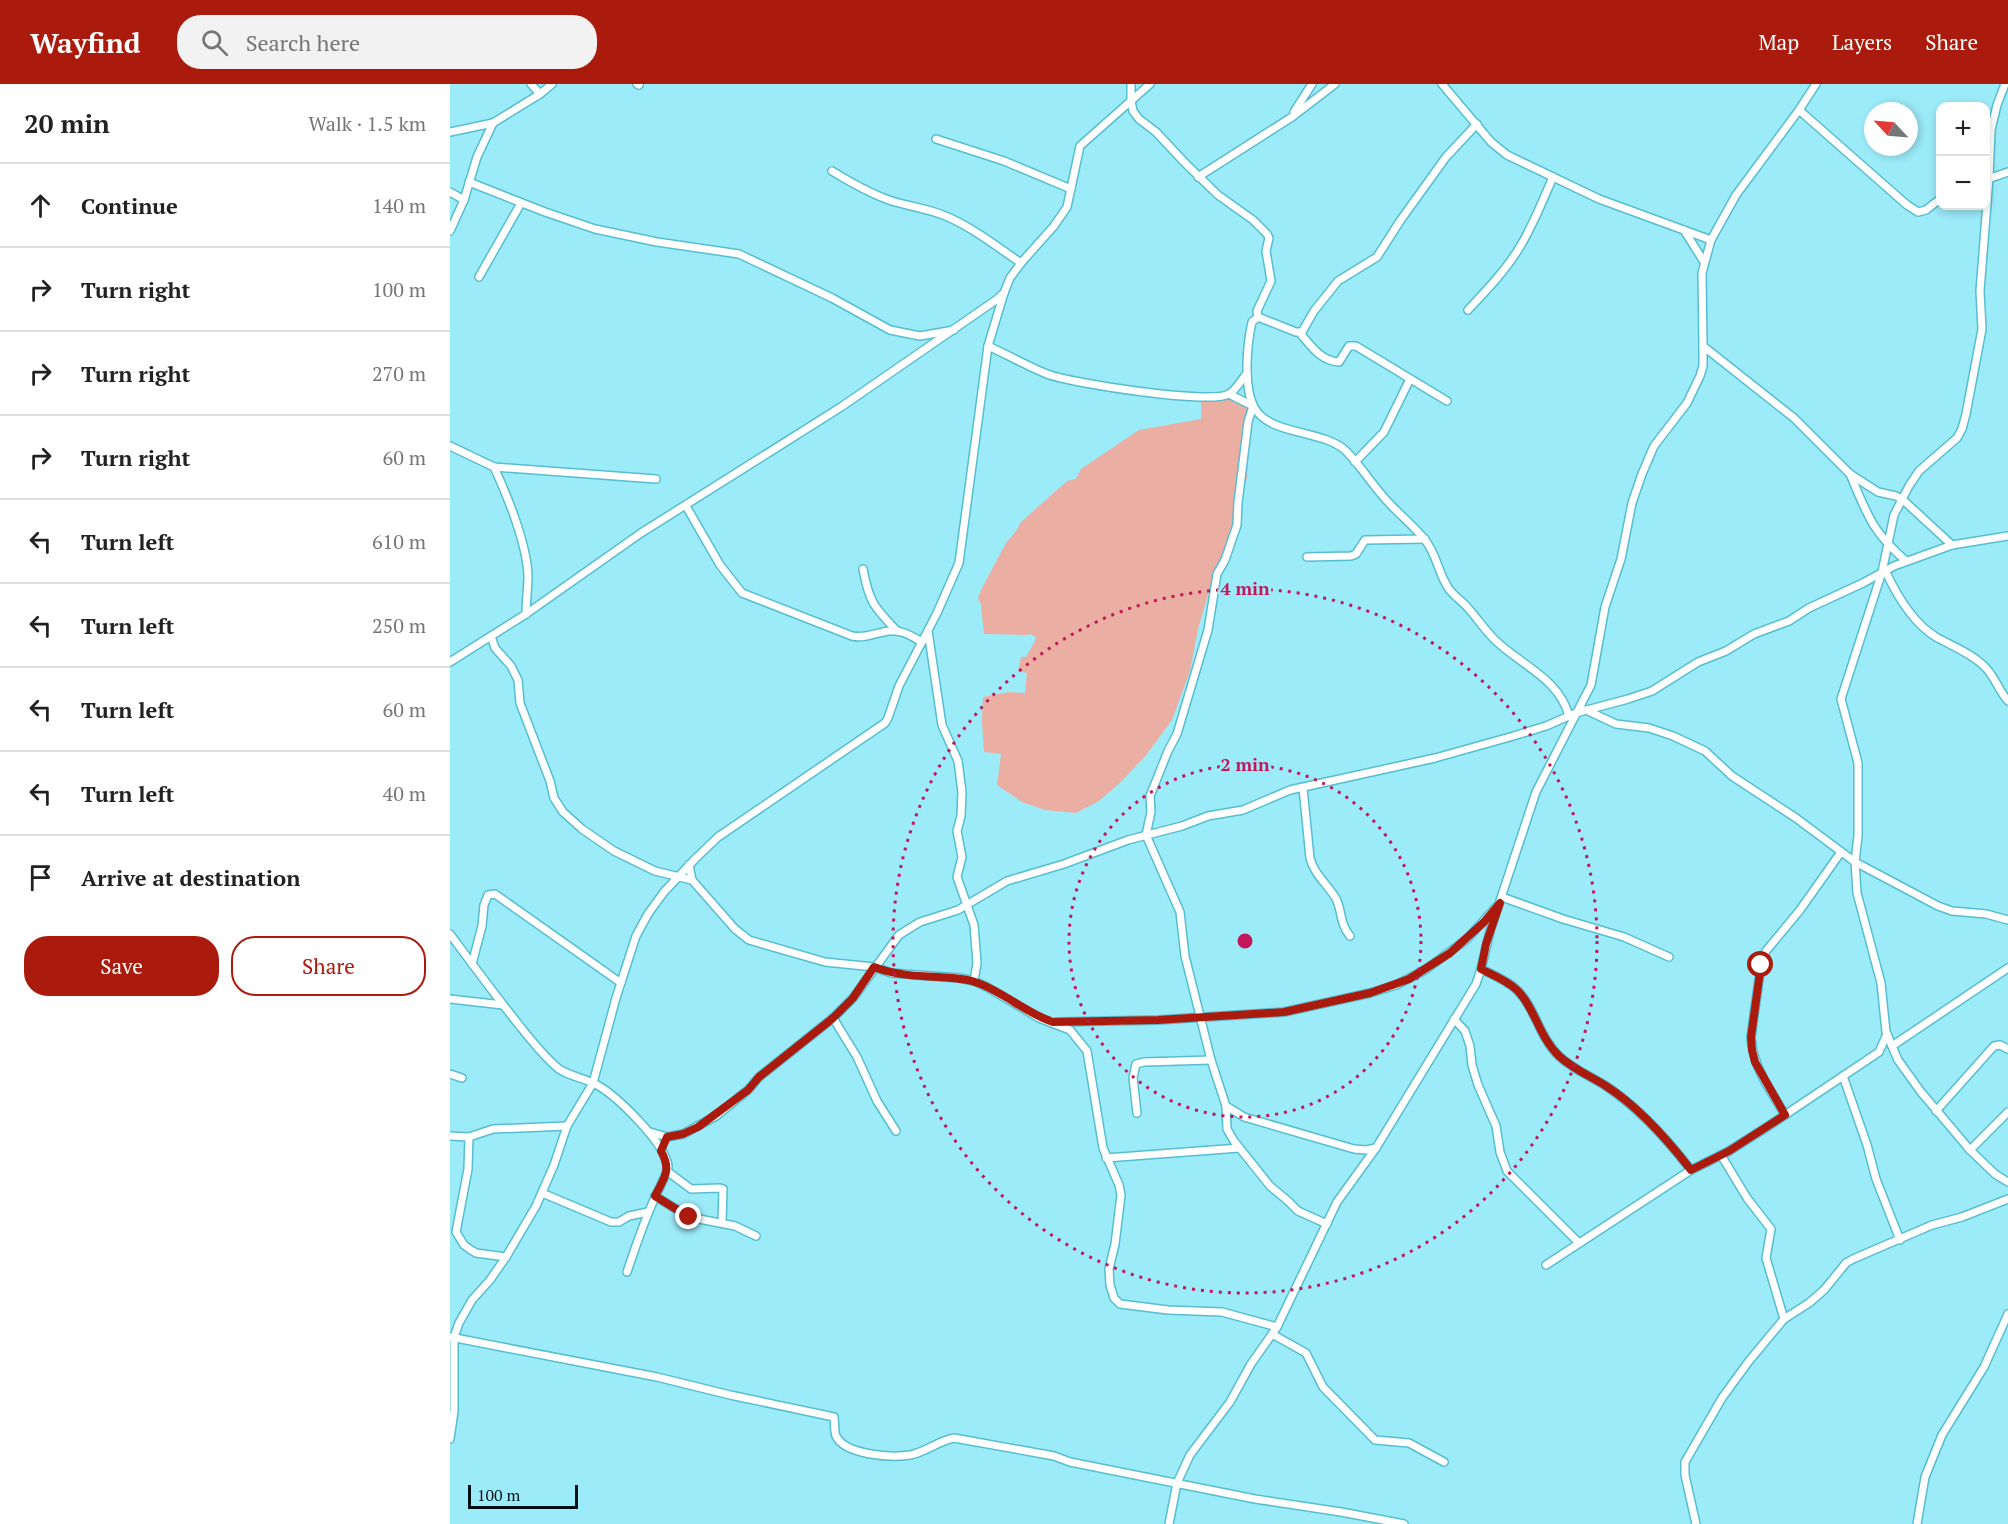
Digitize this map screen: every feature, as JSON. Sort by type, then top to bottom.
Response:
[{"type":"street","points":[[531,84],[540,94]]},
{"type":"street","points":[[450,132],[493,123],[552,84]]},
{"type":"street","points":[[1131,84],[1133,111],[1139,119],[1156,132],[1218,195],[1253,220],[1268,234],[1266,251],[1271,281],[1257,311],[1258,317]]},
{"type":"street","points":[[450,1439],[454,1411],[452,1337],[464,1312],[506,1257],[542,1194],[567,1126],[593,1083],[636,936],[648,914],[677,878],[718,837],[885,723],[899,686],[928,631],[959,563],[988,346],[1010,278],[1067,207],[1080,146],[1150,84]]},
{"type":"street","points":[[1292,117],[1312,84]]},
{"type":"street","points":[[1198,177],[1292,117],[1335,84]]},
{"type":"street","points":[[1442,84],[1491,142],[1508,155],[1599,199],[1711,240]]},
{"type":"street","points":[[1169,1524],[1177,1483],[1190,1455],[1230,1402],[1251,1364],[1277,1327],[1336,1202],[1376,1148],[1476,984],[1486,944],[1536,792],[1573,715],[1591,685],[1605,607],[1622,559],[1632,502],[1642,474],[1654,446],[1687,403],[1702,366],[1701,288],[1704,262],[1711,240],[1747,178],[1816,84]]},
{"type":"street","points":[[1990,156],[1992,121],[2005,84]]},
{"type":"street","points":[[1799,110],[1907,205],[1922,212],[1936,203]]},
{"type":"street","points":[[450,231],[464,200],[477,157],[493,123]]},
{"type":"street","points":[[1300,333],[1338,281],[1377,257],[1446,157],[1477,124]]},
{"type":"street","points":[[936,139],[1004,161],[1071,189]]},
{"type":"street","points":[[832,171],[864,190],[891,201],[940,213],[976,232],[1021,263]]},
{"type":"street","points":[[1990,179],[2008,172]]},
{"type":"street","points":[[1468,310],[1487,290],[1521,245],[1553,177]]},
{"type":"street","points":[[469,182],[595,229],[657,242],[738,254],[832,298],[890,330],[920,336],[956,330]]},
{"type":"street","points":[[450,192],[464,200]]},
{"type":"street","points":[[479,277],[521,203]]},
{"type":"street","points":[[1986,210],[1980,284],[1982,329],[1962,429],[1957,438],[1919,471],[1894,515],[1884,571],[1841,699],[1858,763],[1858,836],[1855,862],[1857,893],[1881,983],[1887,1034],[1893,1049],[1936,1111],[1970,1150],[1995,1174],[2008,1182]]},
{"type":"street","points":[[1684,230],[1704,262]]},
{"type":"street","points":[[450,662],[526,614],[641,533],[841,407],[956,330],[1004,293]]},
{"type":"street","points":[[1258,317],[1300,333],[1313,349],[1333,362],[1339,362],[1349,346],[1353,345],[1448,401]]},
{"type":"street","points":[[1258,317],[1252,322],[1249,333],[1247,373],[1253,406],[1248,422],[1237,525],[1225,560],[1217,574],[1208,630],[1177,734],[1167,751],[1150,796],[1151,812],[1146,835],[1180,912],[1185,956],[1211,1060],[1226,1106],[1227,1129],[1264,1180],[1298,1211],[1327,1224]]},
{"type":"street","points":[[988,346],[1047,374],[1064,379],[1161,394],[1217,397],[1229,394],[1247,373]]},
{"type":"street","points":[[1703,346],[1794,418],[1851,474],[1878,492],[1903,500],[1952,545]]},
{"type":"street","points":[[1355,462],[1384,432],[1410,379]]},
{"type":"street","points":[[1229,394],[1253,406],[1265,420],[1337,444],[1389,503],[1425,539],[1448,588],[1499,644],[1546,680],[1573,715]]},
{"type":"street","points":[[450,446],[494,467],[656,479]]},
{"type":"street","points":[[494,467],[513,514],[525,556],[528,575],[526,614]]},
{"type":"street","points":[[1851,474],[1870,522],[1889,546],[1906,561]]},
{"type":"street","points":[[686,506],[720,565],[742,593],[852,636],[870,636],[890,630],[922,642]]},
{"type":"street","points":[[650,1132],[667,1137],[683,1134],[716,1116],[748,1090],[759,1077],[833,1018],[853,998],[894,940],[907,929],[932,917],[958,910],[1008,881],[1146,835],[1174,829],[1208,816],[1243,810],[1284,792],[1410,765],[1510,737],[1586,710],[1652,691],[1698,662],[1726,651],[1754,634],[1789,621],[1809,608],[1906,561],[1952,545],[2008,536]]},
{"type":"street","points":[[1307,557],[1351,556],[1356,554],[1365,540],[1425,539]]},
{"type":"street","points":[[863,569],[867,592],[873,603],[897,631]]},
{"type":"street","points":[[1884,571],[1897,594],[1924,627],[1983,665],[2008,701]]},
{"type":"street","points":[[928,631],[942,725],[958,761],[962,792],[961,816],[957,831],[962,856],[957,877],[968,905],[976,937],[977,963],[974,981]]},
{"type":"street","points":[[491,636],[495,648],[511,666],[518,680],[520,703],[550,781],[554,798],[563,812],[582,829],[614,851],[655,871],[692,880]]},
{"type":"street","points":[[1586,710],[1616,724],[1649,728],[1665,733],[1705,751],[1732,776],[1796,818],[1855,862],[1945,910],[1986,914],[2008,920]]},
{"type":"street","points":[[1303,788],[1312,867],[1334,896],[1341,922],[1350,936]]},
{"type":"street","points":[[1785,1115],[1755,1062],[1752,1050],[1751,1037],[1763,956],[1800,910],[1841,852]]},
{"type":"street","points":[[689,865],[692,880],[735,929],[749,940],[825,962],[874,967],[891,973],[974,981],[1039,1018],[1070,1030],[1087,1051],[1106,1158],[1119,1185],[1115,1244],[1109,1275],[1112,1294],[1116,1301],[1120,1304],[1168,1310],[1222,1312],[1277,1327]]},
{"type":"street","points":[[472,964],[482,926],[485,900],[491,894],[495,894],[621,983]]},
{"type":"street","points":[[1501,900],[1624,937],[1669,957]]},
{"type":"street","points":[[1053,1022],[1158,1020],[1296,1011],[1370,993],[1396,985],[1425,970],[1450,953],[1484,922],[1501,900]]},
{"type":"street","points":[[450,934],[503,1005],[546,1057],[560,1070],[593,1083],[616,1100],[650,1132],[661,1151],[666,1161],[667,1171],[648,1212],[627,1272]]},
{"type":"street","points":[[1546,1265],[1691,1170],[1721,1155],[1785,1115],[1879,1052],[1893,1049],[2008,968]]},
{"type":"street","points":[[1481,969],[1517,990],[1542,1035],[1557,1054],[1628,1104],[1671,1144],[1691,1170]]},
{"type":"street","points":[[451,1000],[503,1005]]},
{"type":"street","points":[[833,1018],[857,1057],[877,1101],[896,1131]]},
{"type":"street","points":[[1454,1020],[1465,1031],[1478,1085],[1496,1126],[1503,1164],[1579,1243]]},
{"type":"street","points":[[1879,1052],[1887,1034]]},
{"type":"street","points":[[1936,1111],[1994,1046],[2000,1045],[2008,1049]]},
{"type":"street","points":[[1137,1113],[1133,1078],[1136,1064],[1211,1060]]},
{"type":"street","points":[[450,1074],[462,1078]]},
{"type":"street","points":[[1843,1076],[1867,1145],[1876,1179],[1900,1240]]},
{"type":"street","points":[[1226,1106],[1244,1117],[1354,1149],[1376,1148]]},
{"type":"street","points":[[1970,1150],[2008,1113]]},
{"type":"street","points":[[450,1136],[469,1137],[493,1129],[567,1126]]},
{"type":"street","points":[[469,1137],[468,1169],[456,1232],[464,1245],[471,1250],[506,1257]]},
{"type":"street","points":[[661,1151],[667,1137]]},
{"type":"street","points":[[1106,1158],[1239,1148]]},
{"type":"street","points":[[1721,1155],[1747,1198],[1771,1229],[1766,1258],[1784,1319]]},
{"type":"street","points":[[667,1171],[691,1189],[723,1189],[722,1222]]},
{"type":"street","points":[[542,1194],[611,1222],[619,1222],[629,1216],[648,1212]]},
{"type":"street","points":[[655,1196],[694,1219],[722,1222],[756,1236]]},
{"type":"street","points":[[1696,1524],[1685,1475],[1685,1461],[1722,1398],[1784,1319],[1824,1290],[1846,1263],[1932,1225],[1962,1217],[2008,1199]]},
{"type":"street","points":[[1917,1524],[1925,1477],[1942,1435],[1984,1367],[2008,1314]]},
{"type":"street","points":[[1272,1334],[1306,1353],[1323,1387],[1375,1440],[1409,1443],[1444,1462]]},
{"type":"street","points":[[452,1337],[657,1377],[834,1417],[835,1435],[843,1444],[855,1451],[909,1455],[954,1438],[1054,1456],[1070,1462],[1255,1499],[1404,1524]]},
{"type":"shaded area","points":[[1224,398],[1250,406],[1247,478],[1236,510],[1228,546],[1210,588],[1198,629],[1190,671],[1172,720],[1147,754],[1122,781],[1099,801],[1076,813],[1045,810],[1022,802],[997,785],[1001,754],[984,752],[983,697],[1009,692],[1025,693],[1027,673],[1018,671],[1021,657],[1026,657],[1036,639],[1030,634],[984,634],[981,605],[978,598],[981,590],[1006,543],[1021,522],[1067,481],[1076,479],[1081,469],[1139,430],[1201,419],[1201,400]]},
{"type":"route","points":[[689,1217],[655,1196],[667,1171],[668,1166],[661,1151],[667,1137],[683,1134],[698,1127],[716,1116],[748,1090],[759,1077],[833,1018],[853,998],[874,967],[891,973],[974,981],[1022,1006],[1039,1018],[1053,1022],[1158,1020],[1284,1012],[1308,1009],[1370,993],[1409,979],[1450,953],[1467,939],[1500,903],[1486,944],[1481,969],[1517,990],[1542,1035],[1557,1054],[1628,1104],[1671,1144],[1691,1170],[1729,1151],[1785,1115],[1755,1062],[1752,1050],[1751,1037],[1761,965]]}]
